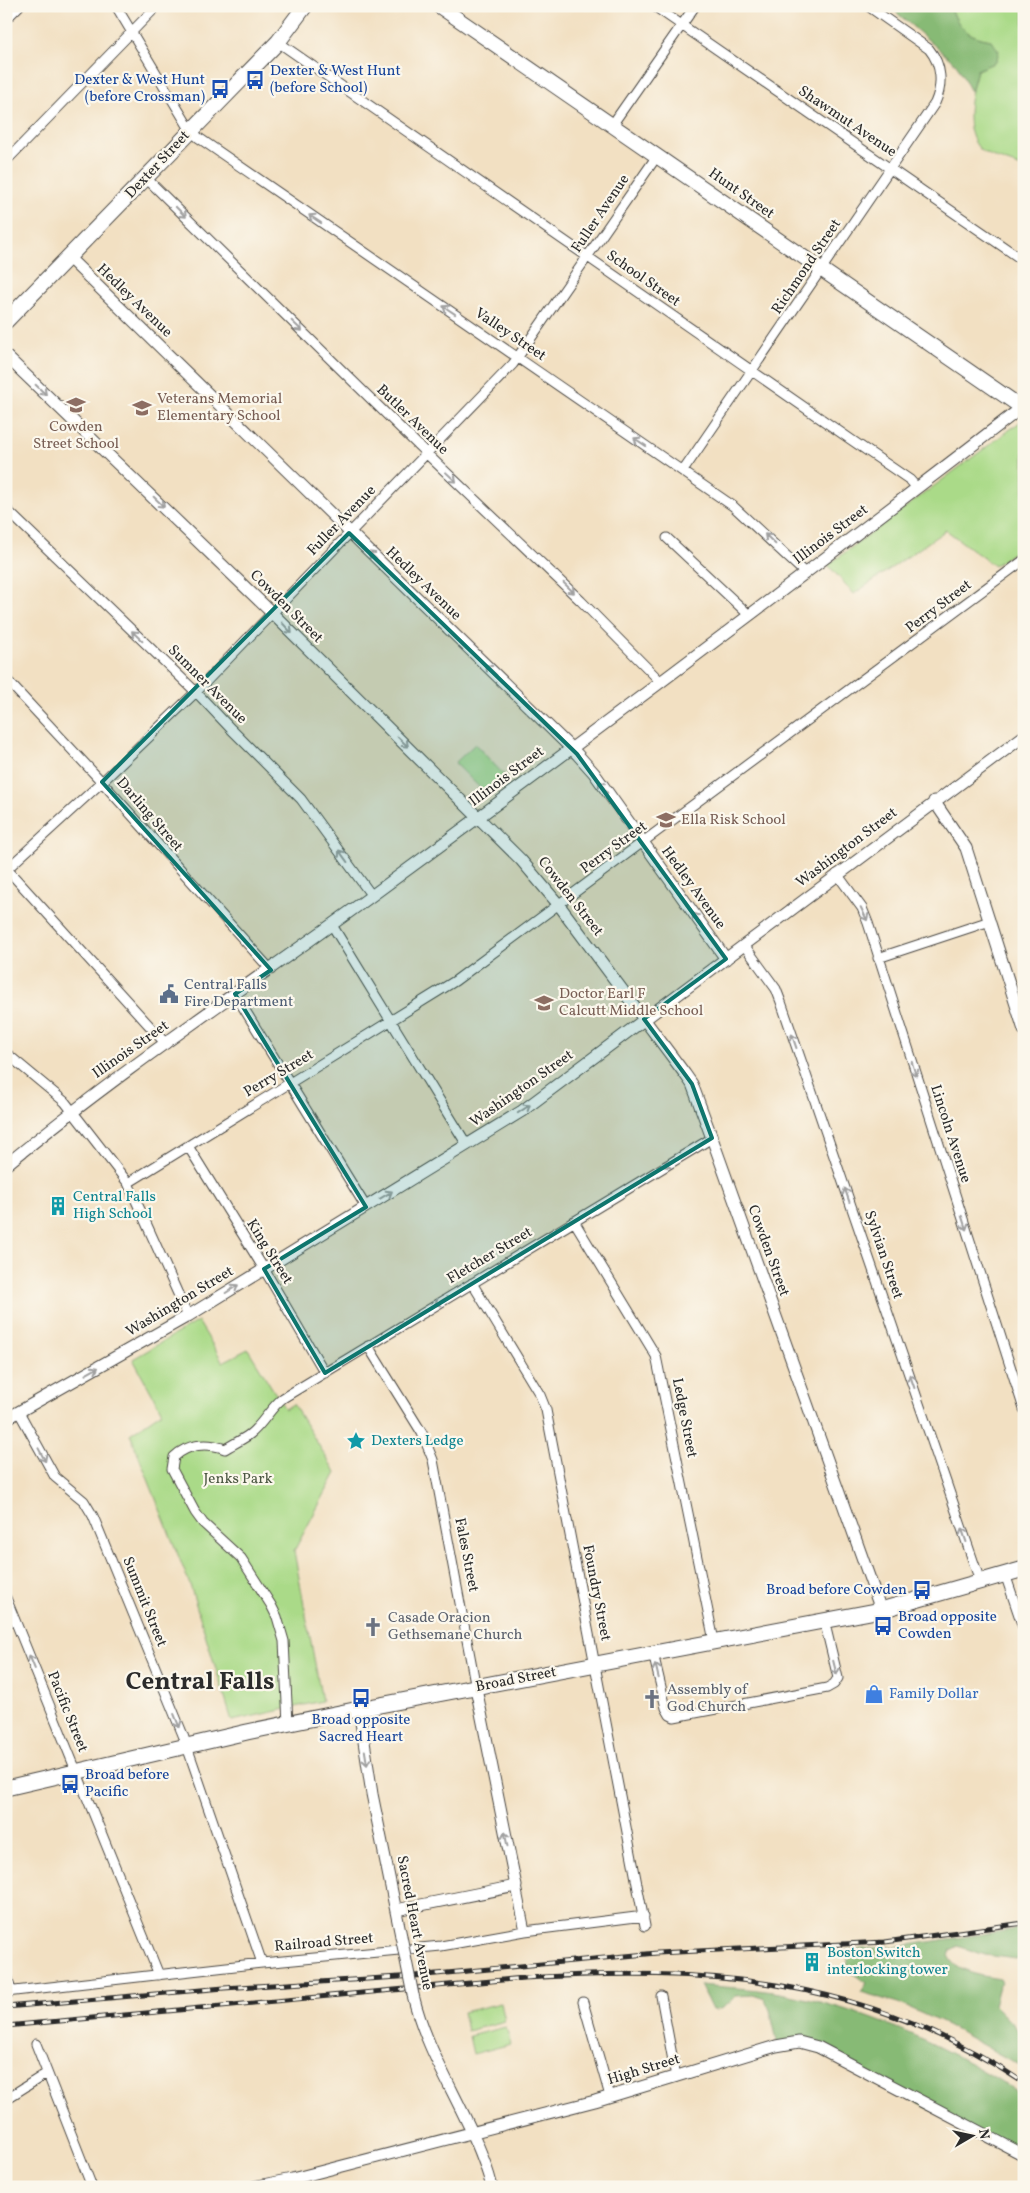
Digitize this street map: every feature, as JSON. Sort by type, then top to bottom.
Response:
[{"type":"main road","name":"Dexter Street","points":[[6,321],[278,42],[305,6]]},
{"type":"main road","name":"Hunt Street","points":[[439,6],[1022,409]]},
{"type":"main road","name":"Broad Street","points":[[6,1788],[288,1724],[881,1610],[1024,1568]]},
{"type":"street","points":[[6,19],[19,6]]},
{"type":"street","points":[[116,6],[191,130]]},
{"type":"street","points":[[6,161],[157,6]]},
{"type":"street","name":"Shawmut Avenue","points":[[654,6],[1024,261]]},
{"type":"street","points":[[612,125],[695,6]]},
{"type":"street","name":"Richmond Street","points":[[683,472],[891,169],[935,103],[940,92],[940,73],[936,57],[929,49],[868,6]]},
{"type":"street","name":"School Street","points":[[278,42],[910,480],[917,488]]},
{"type":"street","name":"Valley Street","points":[[191,130],[302,211],[734,506],[805,573]]},
{"type":"street","name":"Fuller Avenue","points":[[7,869],[196,692],[427,454],[518,357],[657,156]]},
{"type":"street","name":"Butler Avenue","points":[[146,178],[427,454],[581,601],[660,681]]},
{"type":"street","name":"Hedley Avenue","points":[[69,258],[571,748],[594,774],[726,959]]},
{"type":"street","name":"Cowden Street","points":[[6,356],[272,613],[521,860],[559,905],[692,1084],[881,1610]]},
{"type":"street","name":"Illinois Street","points":[[6,1165],[73,1110],[271,970],[479,817],[1022,409]]},
{"type":"street","name":"Sumner Avenue","points":[[6,509],[196,692],[231,730],[301,798],[372,896]]},
{"type":"street","points":[[667,538],[748,614]]},
{"type":"street","name":"Perry Street","points":[[128,1183],[455,981],[1024,560]]},
{"type":"street","name":"Darling Street","points":[[6,679],[102,782],[271,970]]},
{"type":"street","name":"Washington Street","points":[[6,1419],[188,1316],[530,1106],[934,801],[1024,736]]},
{"type":"street","points":[[934,801],[966,848],[1024,1030]]},
{"type":"street","points":[[7,869],[166,1044]]},
{"type":"street","name":"Lincoln Avenue","points":[[837,874],[865,915],[1024,1409]]},
{"type":"street","points":[[878,958],[990,921]]},
{"type":"street","points":[[332,924],[467,1145]]},
{"type":"street","name":"Sylvian Street","points":[[744,946],[776,989],[781,1002],[980,1581]]},
{"type":"street","points":[[235,994],[366,1207]]},
{"type":"street","points":[[6,1053],[73,1110],[128,1183],[188,1316]]},
{"type":"street","name":"Fletcher Street","points":[[288,1724],[284,1641],[274,1611],[241,1558],[203,1523],[194,1512],[174,1472],[172,1464],[174,1457],[186,1448],[208,1445],[225,1449],[241,1440],[258,1426],[275,1404],[283,1398],[712,1138]]},
{"type":"street","name":"King Street","points":[[188,1146],[264,1269],[325,1373]]},
{"type":"street","name":"Ledge Street","points":[[574,1221],[656,1356],[714,1642]]},
{"type":"street","name":"Foundry Street","points":[[472,1283],[544,1402],[645,1926]]},
{"type":"street","name":"Fales Street","points":[[368,1346],[422,1433],[433,1460],[476,1688],[525,1931]]},
{"type":"street","name":"Summit Street","points":[[19,1412],[54,1477],[84,1501],[93,1516],[187,1746],[262,1963]]},
{"type":"street","points":[[1005,1574],[1024,1630]]},
{"type":"street","name":"Pacific Street","points":[[6,1598],[159,1975]]},
{"type":"street","points":[[653,1653],[666,1708],[670,1715],[674,1717],[827,1688],[834,1684],[838,1678],[824,1620]]},
{"type":"street","name":"Sacred Heart Avenue","points":[[359,1710],[372,1794],[413,1996],[429,2042],[472,2133],[492,2187]]},
{"type":"street","points":[[396,1910],[516,1886]]},
{"type":"street","name":"Railroad Street","points":[[9,1992],[262,1963],[441,1946],[525,1931],[644,1916]]},
{"type":"street","points":[[6,1970],[9,1992]]},
{"type":"street","points":[[660,1996],[676,2077]]},
{"type":"street","points":[[584,2002],[610,2096]]},
{"type":"street","name":"High Street","points":[[253,2187],[292,2179],[610,2096],[776,2046],[805,2043],[818,2047],[1024,2155]]},
{"type":"street","points":[[36,2044],[92,2187]]},
{"type":"street","points":[[6,2099],[47,2074]]},
{"type":"highlighted area","points":[[349,533],[577,754],[726,959],[644,1019],[692,1084],[712,1138],[325,1373],[264,1269],[366,1207],[235,994],[271,970],[102,782]]},
{"type":"green space","points":[[889,6],[950,6],[965,30],[970,34],[991,40],[999,51],[996,62],[977,70],[971,92],[957,65]]},
{"type":"green space","points":[[950,6],[1007,6],[1024,10],[1024,168],[986,153],[978,147],[973,139],[970,129],[969,109],[977,70],[995,62],[991,40],[970,34],[965,30]]},
{"type":"green space","points":[[1024,419],[1024,545],[994,566],[946,530],[854,594],[828,565]]},
{"type":"green space","points":[[475,744],[504,775],[485,793],[455,763]]},
{"type":"green space","name":"Jenks Park","points":[[198,1321],[223,1362],[248,1349],[285,1409],[293,1404],[336,1473],[294,1551],[322,1701],[232,1721],[190,1585],[130,1434],[162,1412],[133,1359]]},
{"type":"green space","points":[[1024,1928],[1024,1960],[985,1955],[958,1946],[951,1950],[948,1955],[956,1966],[963,1970],[1000,1979],[1002,1982],[999,1986],[994,2005],[1024,2036],[1024,2068],[947,2025],[898,2003],[861,1992],[867,1983],[846,1969],[848,1962],[847,1950],[901,1946]]},
{"type":"green space","points":[[700,1985],[772,1992],[826,2004],[885,2023],[942,2049],[1024,2096],[1024,2158],[835,2060],[804,2047],[778,2045],[770,2010],[765,1999],[753,1995],[736,1996],[722,2008],[712,2010]]},
{"type":"green space","points":[[501,2003],[505,2021],[467,2031],[463,2012]]},
{"type":"green space","points":[[506,2027],[511,2044],[473,2054],[469,2036]]},
{"type":"railway","points":[[6,2007],[224,1988],[415,1976],[657,1953],[885,1942],[1024,1923]]},
{"type":"railway","points":[[6,2026],[524,1978],[658,1974],[721,1978],[784,1986],[845,2000],[905,2020],[965,2048],[1024,2083]]},
{"type":"place","name":"Dexter & West Hunt (before School)","points":[[255,80]]},
{"type":"place","name":"Dexter & West Hunt (before Crossman)","points":[[220,89]]},
{"type":"place","name":"Cowden Street School","points":[[76,405]]},
{"type":"place","name":"Veterans Memorial Elementary School","points":[[142,408]]},
{"type":"place","name":"Ella Risk School","points":[[666,820]]},
{"type":"place","name":"Central Falls Fire Department","points":[[169,994]]},
{"type":"place","name":"Doctor Earl F Calcutt Middle School","points":[[544,1003]]},
{"type":"place","name":"Central Falls High School","points":[[58,1206]]},
{"type":"place","name":"Dexters Ledge","points":[[356,1441]]},
{"type":"place","name":"Broad before Cowden","points":[[922,1590]]},
{"type":"place","name":"Broad opposite Cowden","points":[[883,1626]]},
{"type":"place","name":"Casade Oracion Gethsemane Church","points":[[373,1627]]},
{"type":"place","name":"Family Dollar","points":[[874,1694]]},
{"type":"place","name":"Broad opposite Sacred Heart","points":[[361,1698]]},
{"type":"place","name":"Assembly of God Church","points":[[652,1699]]},
{"type":"place","name":"Broad before Pacific","points":[[70,1784]]},
{"type":"place","name":"Boston Switch interlocking tower","points":[[812,1962]]},
{"type":"district","name":"Central Falls","points":[[200,1682]]}]
